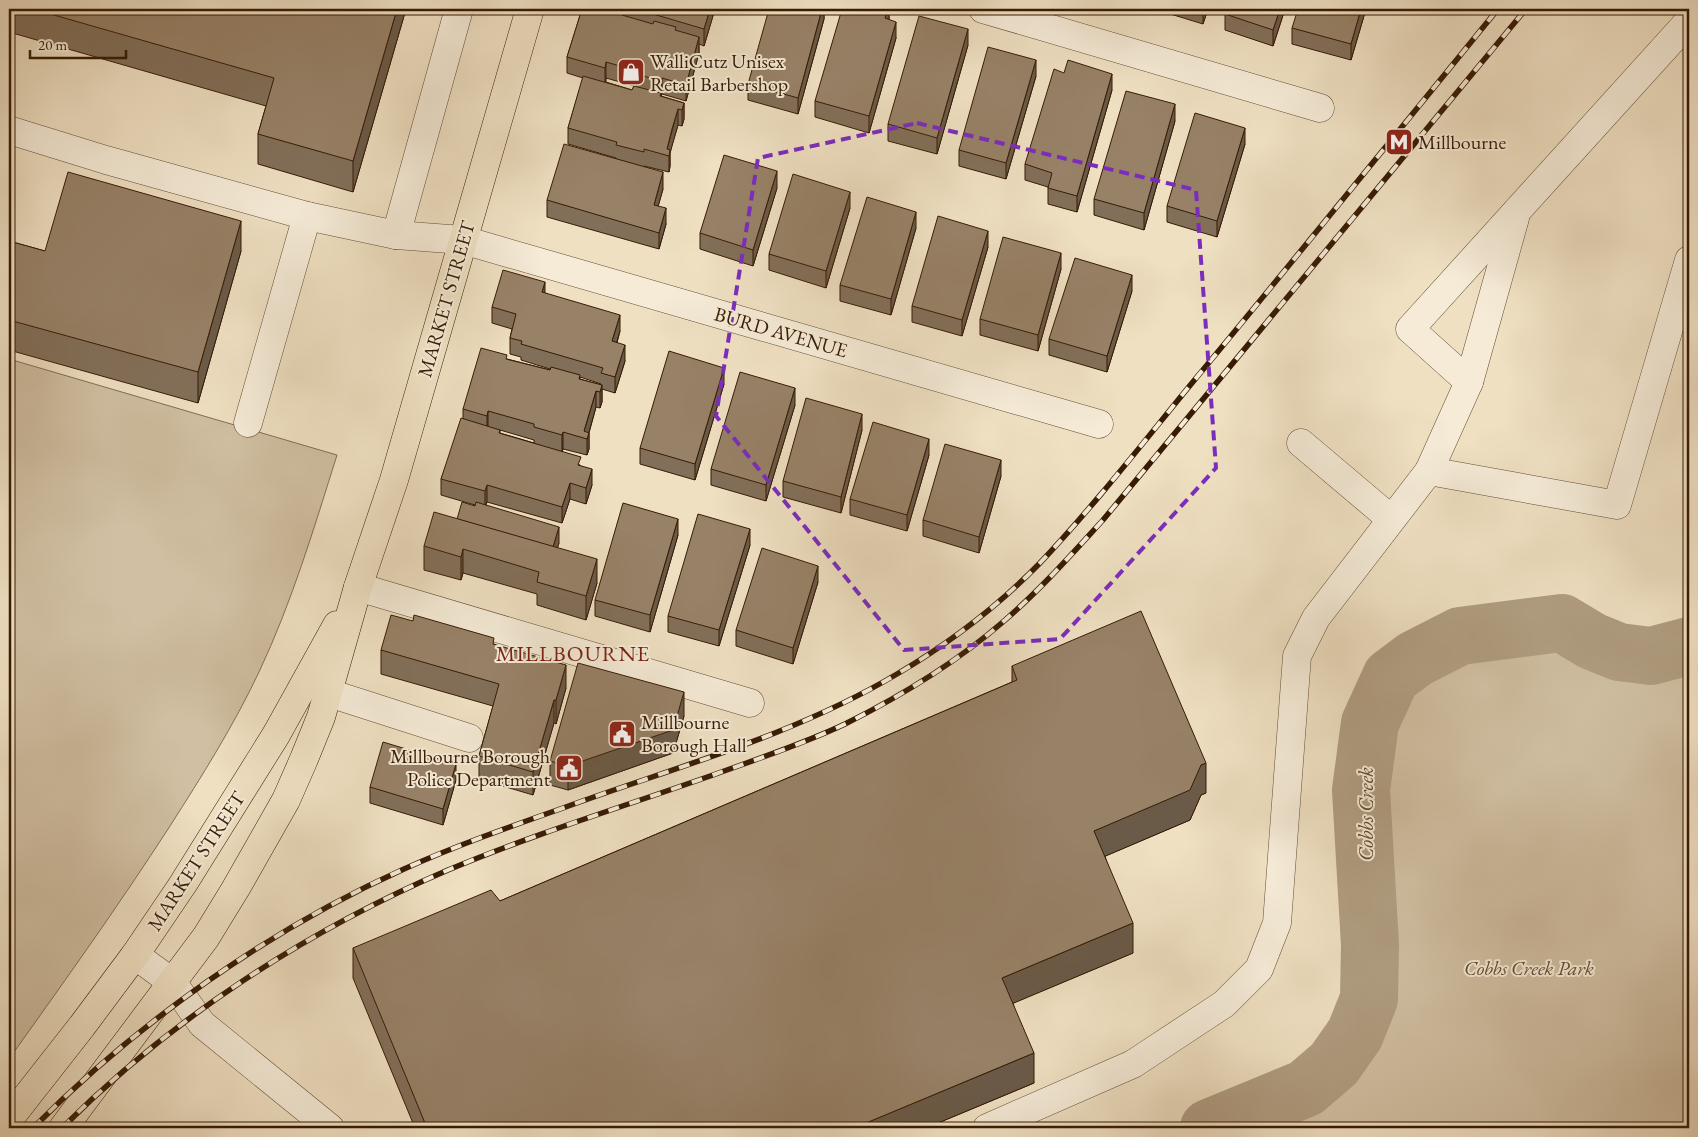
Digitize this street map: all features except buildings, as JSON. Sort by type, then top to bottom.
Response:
[{"type":"main road","name":"MARKET STREET","points":[[63,1128],[206,937],[286,800],[321,718],[358,587],[394,480],[530,9]]},
{"type":"main road","name":"MARKET STREET","points":[[9,1119],[135,955],[183,884],[276,735],[358,587]]},
{"type":"street","points":[[396,235],[458,9]]},
{"type":"street","points":[[983,9],[1320,108]]},
{"type":"street","points":[[1469,382],[1410,329],[1689,22]]},
{"type":"street","name":"BURD AVENUE","points":[[9,130],[106,160],[307,216],[396,235],[463,240],[1099,424]]},
{"type":"street","points":[[987,1128],[1134,1064],[1224,1004],[1259,969],[1276,923],[1297,656],[1316,618],[1429,471],[1469,382],[1517,212]]},
{"type":"street","points":[[248,423],[307,216]]},
{"type":"street","points":[[1429,471],[1617,505],[1689,260]]},
{"type":"street","points":[[1301,443],[1391,519]]},
{"type":"street","points":[[358,587],[750,703]]},
{"type":"street","points":[[329,693],[470,738]]},
{"type":"street","points":[[135,955],[173,983],[202,1024],[330,1128]]},
{"type":"highlighted area","points":[[917,123],[1196,190],[1216,468],[1060,639],[904,650],[716,416],[758,158]]},
{"type":"green space","points":[[9,359],[337,455],[302,565],[282,619],[259,672],[239,711],[206,769],[151,856],[9,1059]]},
{"type":"green space","name":"Cobbs Creek Park","points":[[1559,628],[1682,651],[1689,643],[1689,1128],[1220,1128],[1306,1088],[1355,1034],[1370,945],[1370,723],[1391,677],[1445,643]]},
{"type":"waterway","name":"Cobbs Creek","points":[[1209,1128],[1306,1088],[1334,1064],[1355,1034],[1369,999],[1370,945],[1361,790],[1370,723],[1391,677],[1415,659],[1460,636],[1562,623],[1592,641],[1619,652],[1651,656],[1689,646]]},
{"type":"railway","points":[[33,1128],[73,1089],[116,1052],[206,982],[303,920],[353,893],[462,845],[733,749],[817,715],[897,674],[971,624],[1023,580],[1098,498],[1498,9]]},
{"type":"railway","points":[[62,1128],[148,1050],[195,1015],[243,981],[343,921],[395,894],[480,857],[546,832],[680,787],[796,745],[845,724],[908,690],[986,636],[1030,597],[1103,520],[1526,9]]},
{"type":"place","name":"WalliCutz Unisex Retail Barbershop","points":[[631,72]]},
{"type":"place","name":"Millbourne","points":[[1399,142]]},
{"type":"place","name":"Millbourne Borough Hall","points":[[622,734]]},
{"type":"place","name":"Millbourne Borough Police Department","points":[[569,768]]},
{"type":"district","name":"MILLBOURNE","points":[[573,653]]}]
